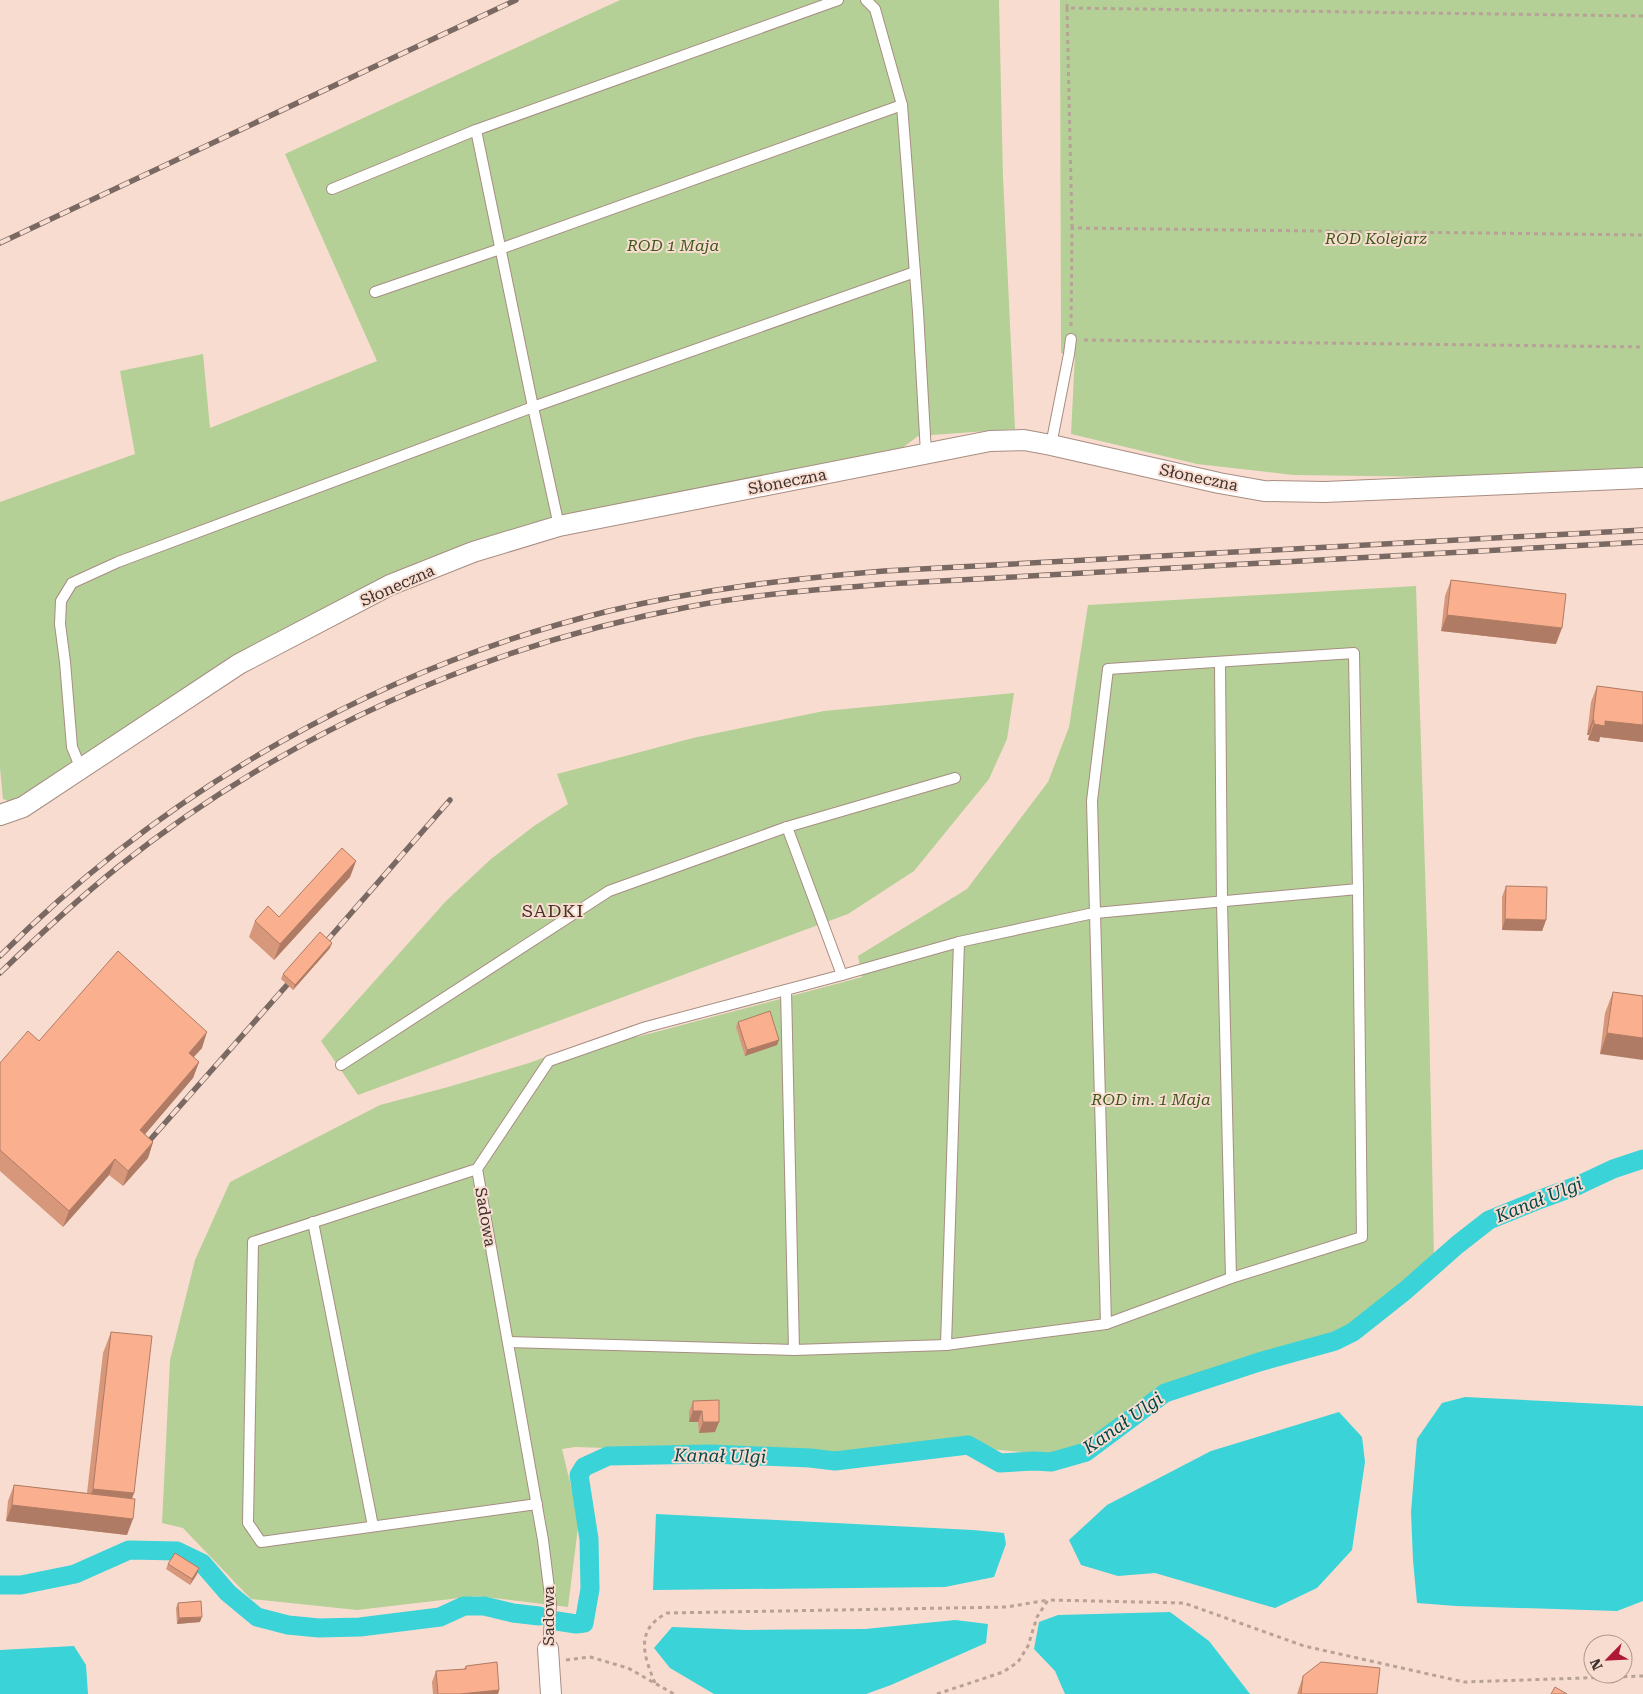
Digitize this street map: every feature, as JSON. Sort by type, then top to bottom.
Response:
[{"type":"street","name":"Słoneczna","points":[[0,815],[24,807],[239,664],[390,585],[474,552],[559,526],[990,441],[1024,440],[1051,444],[1219,483],[1264,491],[1325,492],[1643,478]]},
{"type":"street","name":"Sadowa","points":[[548,1656],[551,1694]]},
{"type":"lane","points":[[332,189],[476,130],[838,0]]},
{"type":"lane","points":[[866,0],[875,9],[902,105],[926,453]]},
{"type":"lane","points":[[375,292],[902,105]]},
{"type":"lane","points":[[476,130],[559,526]]},
{"type":"lane","points":[[81,769],[72,747],[60,624],[61,601],[72,583],[118,562],[533,407],[915,272]]},
{"type":"lane","points":[[1051,444],[1071,339]]},
{"type":"lane","points":[[508,1342],[794,1350],[946,1345],[1106,1324],[1231,1278],[1362,1237],[1354,653],[1108,669],[1092,801],[1106,1324]]},
{"type":"lane","points":[[1220,662],[1222,902],[1231,1278]]},
{"type":"lane","points":[[341,1065],[609,891],[788,827],[955,778]]},
{"type":"lane","points":[[788,827],[842,975]]},
{"type":"lane","name":"Sadowa","points":[[548,1656],[551,1604],[543,1540],[477,1169],[549,1061],[646,1027],[959,942],[1095,914],[1358,889]]},
{"type":"lane","points":[[946,1345],[959,942]]},
{"type":"lane","points":[[786,990],[794,1350]]},
{"type":"lane","points":[[477,1169],[253,1242],[248,1523],[261,1542],[537,1504]]},
{"type":"lane","points":[[313,1222],[373,1526]]},
{"type":"path","points":[[1067,0],[1072,228],[1071,339],[1643,347]]},
{"type":"path","points":[[1067,8],[1643,16]]},
{"type":"path","points":[[1072,228],[1643,235]]},
{"type":"path","points":[[655,1683],[648,1666],[645,1634],[655,1619],[667,1613],[1007,1607],[1048,1600],[1184,1603],[1304,1646],[1464,1682],[1643,1676]]},
{"type":"path","points":[[937,1694],[1003,1672],[1018,1662],[1028,1646],[1037,1617],[1048,1600]]},
{"type":"path","points":[[548,1656],[590,1657],[628,1668],[674,1694]]},
{"type":"green space","name":"ROD 1 Maja","points":[[620,0],[999,0],[1003,177],[1015,429],[918,436],[901,449],[410,567],[16,804],[3,799],[0,768],[0,502],[135,454],[120,371],[203,354],[210,428],[377,361],[285,154]]},
{"type":"green space","name":"ROD Kolejarz","points":[[1060,0],[1643,0],[1643,470],[1443,477],[1293,475],[1197,464],[1071,434],[1075,355],[1061,353]]},
{"type":"green space","name":"ROD im. 1 Maja","points":[[1416,586],[1428,965],[1434,1258],[1345,1332],[1160,1389],[1092,1446],[1063,1456],[947,1445],[834,1457],[575,1447],[562,1449],[579,1520],[568,1607],[477,1596],[357,1610],[251,1599],[183,1528],[162,1523],[170,1360],[195,1260],[230,1182],[380,1105],[529,1063],[633,1025],[637,1037],[862,977],[858,956],[967,889],[1048,782],[1069,727],[1088,605]]},
{"type":"green space","points":[[1014,693],[1007,739],[989,779],[914,871],[848,914],[358,1095],[321,1041],[446,901],[491,859],[534,826],[568,804],[557,774],[693,738],[824,711]]},
{"type":"water","points":[[1465,1397],[1643,1406],[1643,1601],[1617,1611],[1417,1603],[1411,1512],[1417,1439],[1442,1403]]},
{"type":"water","points":[[1339,1412],[1362,1437],[1365,1462],[1352,1550],[1317,1588],[1275,1608],[1155,1573],[1118,1576],[1081,1565],[1069,1540],[1107,1505],[1211,1451]]},
{"type":"water","points":[[656,1514],[973,1530],[1004,1533],[1006,1544],[994,1577],[945,1587],[653,1590]]},
{"type":"water","points":[[1170,1612],[1209,1641],[1250,1694],[1065,1694],[1055,1671],[1034,1649],[1039,1622],[1058,1615]]},
{"type":"water","points":[[955,1620],[988,1624],[986,1643],[866,1694],[714,1694],[670,1668],[654,1648],[672,1627],[746,1630],[865,1629]]},
{"type":"water","points":[[74,1646],[86,1665],[88,1694],[0,1694],[0,1650]]},
{"type":"building","points":[[1451,580],[1566,594],[1562,628],[1447,615]]},
{"type":"building","points":[[1597,686],[1643,692],[1643,725],[1605,721],[1605,726],[1594,724]]},
{"type":"building","points":[[342,848],[356,861],[280,944],[255,921],[268,906],[279,917]]},
{"type":"building","points":[[1506,886],[1547,887],[1546,920],[1505,919]]},
{"type":"building","points":[[320,932],[332,943],[295,985],[283,974]]},
{"type":"building","points":[[118,951],[207,1032],[189,1053],[199,1062],[140,1130],[153,1142],[128,1171],[115,1159],[69,1211],[0,1150],[0,1063],[28,1031],[39,1041]]},
{"type":"building","points":[[1613,992],[1643,996],[1643,1038],[1607,1033]]},
{"type":"building","points":[[770,1011],[779,1040],[747,1050],[738,1022]]},
{"type":"building","points":[[111,1332],[152,1336],[134,1493],[93,1489]]},
{"type":"building","points":[[719,1400],[719,1422],[703,1422],[702,1411],[693,1411],[693,1401]]},
{"type":"building","points":[[14,1485],[135,1499],[133,1519],[12,1505]]},
{"type":"building","points":[[175,1553],[199,1568],[192,1579],[168,1564]]},
{"type":"building","points":[[201,1601],[202,1617],[179,1618],[178,1603]]},
{"type":"building","points":[[497,1662],[499,1690],[438,1694],[436,1671],[466,1669],[466,1666]]},
{"type":"building","points":[[1321,1662],[1380,1668],[1377,1694],[1301,1694],[1303,1676]]},
{"type":"building","points":[[1555,1687],[1567,1694],[1551,1694]]},
{"type":"waterway","name":"Kanał Ulgi","points":[[557,1621],[576,1624],[584,1623],[590,1589],[589,1539],[579,1475],[584,1467],[608,1456],[710,1454],[810,1458],[835,1461],[968,1445],[1000,1463],[1051,1462],[1086,1452],[1165,1393],[1259,1362],[1335,1341],[1353,1332],[1489,1220],[1579,1185],[1613,1169],[1643,1159]]},
{"type":"waterway","points":[[0,1585],[21,1585],[75,1574],[129,1550],[177,1551],[202,1563],[228,1593],[257,1617],[288,1625],[319,1628],[360,1627],[440,1617],[464,1606],[484,1606],[513,1613],[539,1616]]},
{"type":"railway","points":[[0,243],[516,0]]},
{"type":"railway","points":[[0,956],[64,896],[133,840],[205,788],[281,742],[359,701],[441,665],[524,635],[609,611],[711,591],[884,571],[1643,530]]},
{"type":"railway","points":[[0,973],[88,892],[182,819],[249,776],[318,736],[390,701],[463,671],[538,645],[615,623],[741,598],[886,584],[1643,542]]},
{"type":"railway","points":[[325,943],[450,800]]},
{"type":"railway","points":[[142,1149],[287,985]]},
{"type":"district","name":"SADKI","points":[[553,911]]}]
